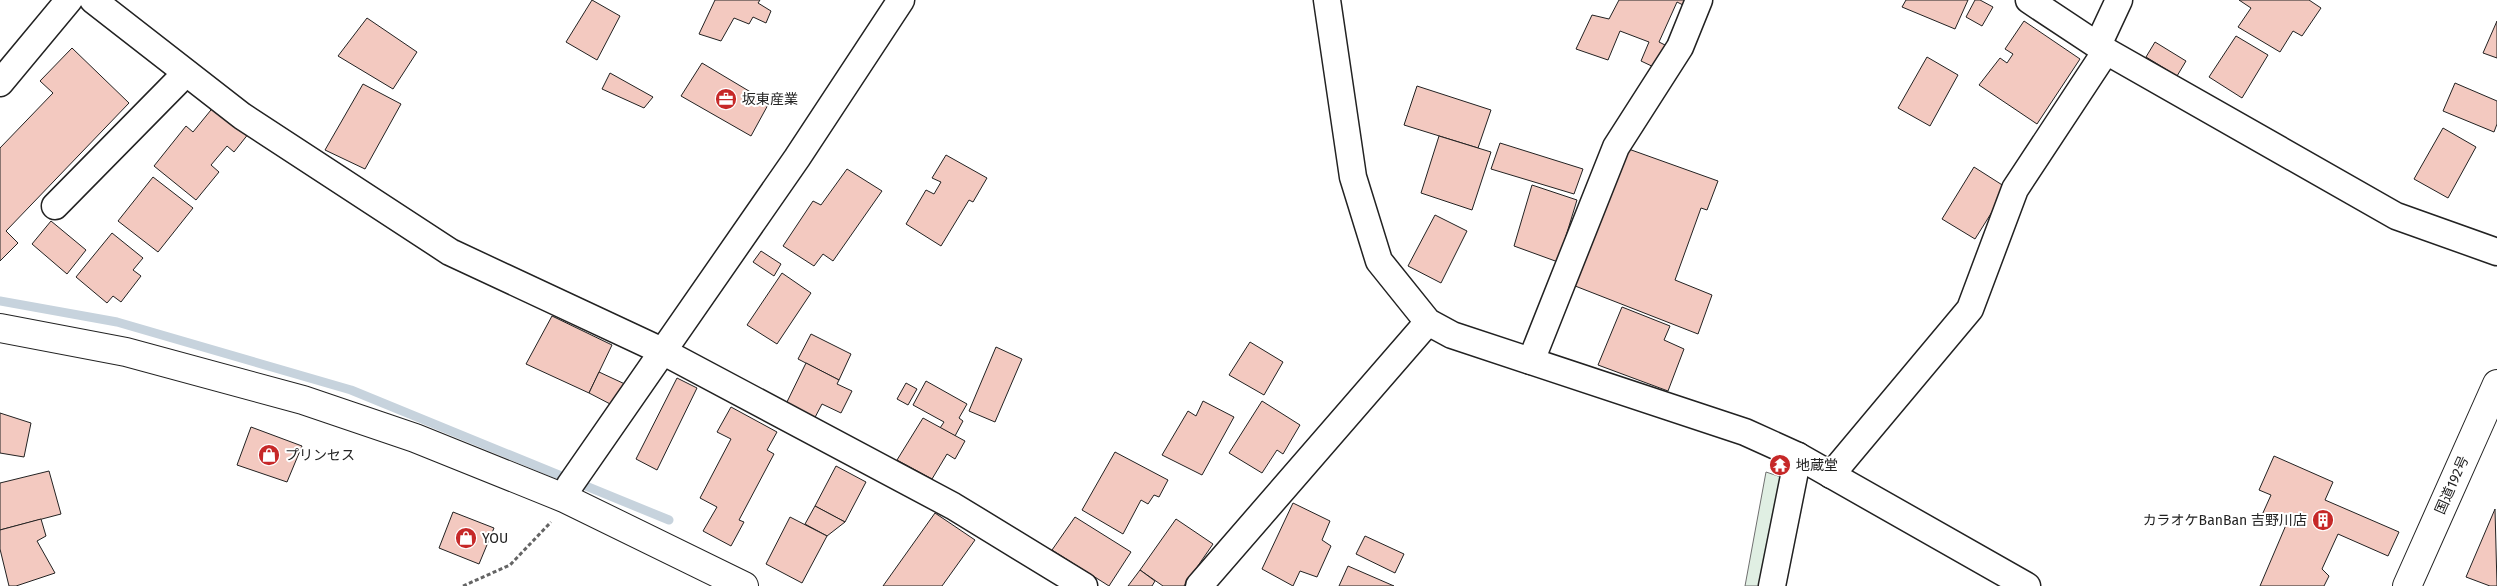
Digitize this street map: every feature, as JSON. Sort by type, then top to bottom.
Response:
[{"type":"main road","points":[[0,328],[126,352],[303,400],[415,438],[570,486],[744,586]]},
{"type":"main road","name":"国道192号","points":[[2407,586],[2497,384]]},
{"type":"street","points":[[0,83],[69,0]]},
{"type":"street","points":[[92,0],[242,116],[450,252],[662,351],[953,506],[1084,586]]},
{"type":"street","points":[[570,486],[797,158],[901,0]]},
{"type":"street","points":[[1328,0],[1353,177],[1376,252],[1379,261],[1428,322],[1452,335],[1745,432],[1798,456],[2027,586]]},
{"type":"street","points":[[1531,361],[1616,147],[1680,47],[1699,0]]},
{"type":"street","points":[[2029,0],[2102,48],[2396,216],[2497,252]]},
{"type":"street","points":[[1831,475],[1970,309],[2015,189],[2102,48],[2119,0]]},
{"type":"street","points":[[54,206],[186,73]]},
{"type":"street","points":[[1200,586],[1428,322]]},
{"type":"street","points":[[1772,586],[1798,456]]},
{"type":"path","points":[[463,586],[510,565],[550,524],[570,486]]},
{"type":"green space","points":[[1766,472],[1784,478],[1763,586],[1745,586]]},
{"type":"building","points":[[592,0],[620,16],[597,60],[566,42]]},
{"type":"building","points":[[715,0],[760,0],[758,3],[771,11],[766,23],[753,17],[749,24],[734,18],[721,41],[699,34]]},
{"type":"building","points":[[1619,0],[1687,0],[1685,6],[1677,2],[1659,42],[1669,47],[1658,69],[1641,61],[1649,42],[1620,31],[1608,60],[1576,49],[1592,15],[1609,19]]},
{"type":"building","points":[[1906,0],[1968,0],[1955,29],[1902,7]]},
{"type":"building","points":[[1975,0],[1980,0],[1993,7],[1982,26],[1966,17]]},
{"type":"building","points":[[2239,0],[2309,0],[2321,8],[2302,36],[2293,31],[2280,52],[2238,27],[2251,8]]},
{"type":"building","points":[[367,18],[417,52],[393,89],[338,56]]},
{"type":"building","points":[[2024,21],[2080,59],[2037,124],[1979,85],[2000,58],[2007,63],[2013,54],[2005,49]]},
{"type":"building","points":[[2497,21],[2497,58],[2483,53]]},
{"type":"building","points":[[2236,36],[2268,55],[2242,98],[2209,77]]},
{"type":"building","points":[[2155,42],[2186,61],[2177,76],[2146,57]]},
{"type":"building","points":[[72,48],[129,103],[6,231],[18,243],[0,261],[0,148],[53,93],[40,81]]},
{"type":"building","points":[[1927,57],[1958,75],[1930,126],[1898,108]]},
{"type":"building","name":"坂東産業","points":[[702,63],[769,103],[751,136],[681,96]]},
{"type":"building","points":[[610,73],[653,97],[644,108],[602,89]]},
{"type":"building","points":[[2455,83],[2497,101],[2497,124],[2494,132],[2443,111]]},
{"type":"building","points":[[363,84],[401,104],[365,169],[325,150]]},
{"type":"building","points":[[1417,86],[1491,110],[1478,148],[1404,125]]},
{"type":"building","points":[[215,105],[249,133],[234,152],[227,146],[211,165],[219,172],[196,200],[154,166],[186,126],[193,132]]},
{"type":"building","points":[[2443,128],[2476,147],[2448,198],[2414,179]]},
{"type":"building","points":[[1439,136],[1491,152],[1472,210],[1421,193]]},
{"type":"building","points":[[1500,143],[1583,169],[1574,194],[1491,169]]},
{"type":"building","points":[[1623,147],[1718,181],[1707,210],[1701,208],[1675,280],[1712,295],[1698,334],[1570,284]]},
{"type":"building","points":[[946,155],[987,178],[973,202],[969,200],[941,246],[906,224],[926,190],[934,194],[941,182],[932,178]]},
{"type":"building","points":[[1974,167],[2007,188],[1975,239],[1942,219]]},
{"type":"building","points":[[847,169],[882,191],[833,261],[823,254],[814,266],[783,246],[813,201],[821,205]]},
{"type":"building","points":[[153,177],[193,208],[158,252],[118,221]]},
{"type":"building","points":[[1532,185],[1577,200],[1558,262],[1514,246]]},
{"type":"building","points":[[1435,215],[1467,231],[1441,283],[1408,266]]},
{"type":"building","points":[[51,221],[86,250],[67,274],[32,244]]},
{"type":"building","points":[[112,233],[143,258],[133,270],[141,276],[121,302],[113,296],[107,303],[76,277]]},
{"type":"building","points":[[761,251],[781,264],[774,276],[753,262]]},
{"type":"building","points":[[782,273],[811,293],[777,344],[747,325]]},
{"type":"building","points":[[1622,307],[1670,326],[1664,340],[1684,349],[1668,391],[1598,365]]},
{"type":"building","points":[[552,316],[612,345],[589,393],[526,364]]},
{"type":"building","points":[[811,334],[851,354],[839,380],[798,359]]},
{"type":"building","points":[[1250,342],[1283,362],[1264,395],[1229,375]]},
{"type":"building","points":[[996,347],[1022,359],[995,422],[969,411]]},
{"type":"building","points":[[806,363],[839,380],[837,384],[852,391],[841,413],[822,404],[811,425],[785,406]]},
{"type":"building","points":[[599,372],[627,385],[614,406],[589,393]]},
{"type":"building","points":[[677,378],[697,388],[657,470],[636,459]]},
{"type":"building","points":[[926,381],[967,404],[959,418],[963,421],[955,436],[940,428],[944,422],[913,405]]},
{"type":"building","points":[[906,383],[917,389],[908,405],[897,399]]},
{"type":"building","points":[[1203,401],[1234,417],[1202,475],[1162,455],[1188,411],[1196,416]]},
{"type":"building","points":[[1262,401],[1300,425],[1283,454],[1277,450],[1262,473],[1229,453]]},
{"type":"building","points":[[731,407],[777,432],[767,450],[774,454],[739,520],[744,522],[731,546],[703,531],[717,507],[700,498],[731,439],[717,432]]},
{"type":"building","points":[[0,413],[31,423],[24,457],[0,453]]},
{"type":"building","points":[[923,418],[965,441],[955,459],[947,454],[932,479],[897,460]]},
{"type":"building","name":"プリンセス","points":[[251,427],[302,446],[287,482],[237,465]]},
{"type":"building","points":[[1115,452],[1168,480],[1159,497],[1154,495],[1148,504],[1141,500],[1123,534],[1082,510]]},
{"type":"building","name":"カラオケBanBan 吉野川店","points":[[2274,456],[2333,482],[2325,500],[2399,532],[2388,556],[2338,534],[2322,569],[2329,576],[2324,586],[2260,586],[2286,525],[2262,515],[2271,495],[2259,490]]},
{"type":"building","name":"地蔵堂","points":[[1775,457],[1788,461],[1784,472],[1771,468]]},
{"type":"building","points":[[836,466],[866,482],[845,522],[815,506]]},
{"type":"building","points":[[49,471],[61,514],[0,530],[0,483]]},
{"type":"building","points":[[1293,503],[1330,521],[1322,540],[1331,546],[1317,577],[1300,571],[1293,586],[1262,569]]},
{"type":"building","points":[[815,506],[845,522],[827,536],[805,524]]},
{"type":"building","points":[[2495,509],[2497,586],[2490,586],[2466,577]]},
{"type":"building","name":"YOU","points":[[453,512],[494,528],[479,564],[439,548]]},
{"type":"building","points":[[935,513],[975,540],[942,586],[883,586]]},
{"type":"building","points":[[790,517],[827,536],[802,583],[766,564]]},
{"type":"building","points":[[1075,517],[1131,552],[1109,586],[1052,550]]},
{"type":"building","points":[[41,519],[46,536],[37,541],[55,573],[16,586],[9,586],[0,549],[0,530]]},
{"type":"building","points":[[1176,519],[1213,544],[1184,586],[1163,586],[1140,570]]},
{"type":"building","points":[[1365,536],[1404,554],[1395,573],[1356,554]]},
{"type":"building","points":[[1348,566],[1394,586],[1339,586]]},
{"type":"building","points":[[1140,570],[1155,581],[1152,586],[1128,586]]},
{"type":"waterway","points":[[0,301],[117,322],[351,390],[669,520]]},
{"type":"place","name":"坂東産業","points":[[726,99]]},
{"type":"place","name":"プリンセス","points":[[269,455]]},
{"type":"place","name":"地蔵堂","points":[[1780,465]]},
{"type":"place","name":"カラオケBanBan 吉野川店","points":[[2323,520]]},
{"type":"place","name":"YOU","points":[[466,538]]}]
